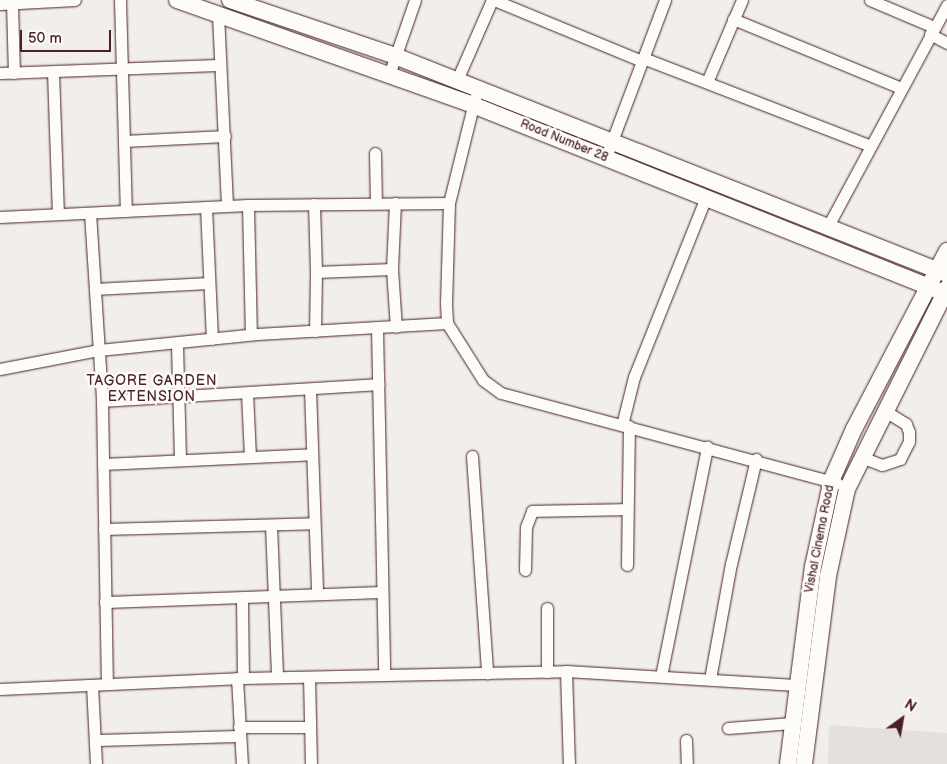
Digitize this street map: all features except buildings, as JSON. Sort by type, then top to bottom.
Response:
[{"type":"street","points":[[0,4],[75,0]]},
{"type":"street","points":[[120,0],[126,211]]},
{"type":"street","name":"Road Number 28","points":[[177,0],[473,105],[946,292]]},
{"type":"street","points":[[388,74],[415,0]]},
{"type":"street","points":[[457,80],[493,0],[642,60],[707,82],[871,146]]},
{"type":"street","points":[[606,157],[665,0]]},
{"type":"street","points":[[707,82],[742,0]]},
{"type":"street","points":[[870,0],[932,30],[947,43]]},
{"type":"street","name":"Road Number 28","points":[[238,1],[395,56],[942,272]]},
{"type":"street","points":[[12,3],[14,73]]},
{"type":"street","points":[[828,226],[947,5]]},
{"type":"street","points":[[218,14],[219,65],[226,136],[227,206]]},
{"type":"street","points":[[733,19],[901,88]]},
{"type":"street","points":[[0,73],[219,65]]},
{"type":"street","points":[[53,72],[58,214]]},
{"type":"street","points":[[478,89],[449,203],[447,323],[483,380],[501,393],[832,479],[847,489]]},
{"type":"street","points":[[124,141],[226,136]]},
{"type":"street","points":[[374,153],[376,204]]},
{"type":"street","points":[[627,565],[626,425],[634,377],[706,197]]},
{"type":"street","points":[[0,217],[248,205],[449,203]]},
{"type":"street","points":[[314,204],[315,331]]},
{"type":"street","points":[[395,204],[392,269],[396,327]]},
{"type":"street","points":[[248,205],[251,334]]},
{"type":"street","points":[[206,207],[212,339]]},
{"type":"street","points":[[90,213],[102,401],[107,684]]},
{"type":"street","name":"Vishal Cinema Road","points":[[788,764],[796,685],[813,567],[832,479],[928,286],[942,272],[947,251]]},
{"type":"street","points":[[316,272],[392,269]]},
{"type":"street","points":[[95,289],[208,283]]},
{"type":"street","name":"Vishal Cinema Road","points":[[804,764],[828,576],[847,489],[884,410],[946,292]]},
{"type":"street","points":[[0,369],[99,350],[177,344],[251,334],[447,323]]},
{"type":"street","points":[[377,328],[384,675]]},
{"type":"street","points":[[177,344],[180,460]]},
{"type":"street","points":[[102,401],[378,384]]},
{"type":"street","points":[[310,389],[317,592]]},
{"type":"street","points":[[247,393],[250,457]]},
{"type":"street","points":[[861,457],[882,464],[900,459],[909,441],[909,432],[906,424],[884,410]]},
{"type":"street","points":[[661,676],[707,447]]},
{"type":"street","points":[[103,464],[312,454]]},
{"type":"street","points":[[472,456],[487,673]]},
{"type":"street","points":[[710,680],[731,564],[756,460]]},
{"type":"street","points":[[525,570],[526,527],[532,511],[627,509]]},
{"type":"street","points":[[104,529],[314,524]]},
{"type":"street","points":[[271,525],[277,677]]},
{"type":"street","points":[[105,602],[242,598],[317,592],[382,592]]},
{"type":"street","points":[[242,598],[239,732],[242,764]]},
{"type":"street","points":[[547,608],[547,672]]},
{"type":"street","points":[[566,671],[569,764]]},
{"type":"street","points":[[0,689],[240,678],[566,671],[796,685]]},
{"type":"street","points":[[309,676],[308,727],[311,764]]},
{"type":"street","points":[[92,685],[96,764]]},
{"type":"street","points":[[728,728],[792,723]]},
{"type":"street","points":[[95,740],[308,727]]},
{"type":"street","points":[[686,740],[687,764]]},
{"type":"shaded area","points":[[829,725],[947,733],[947,764],[828,764]]},
{"type":"district","name":"TAGORE GARDEN EXTENSION","points":[[152,390]]}]
